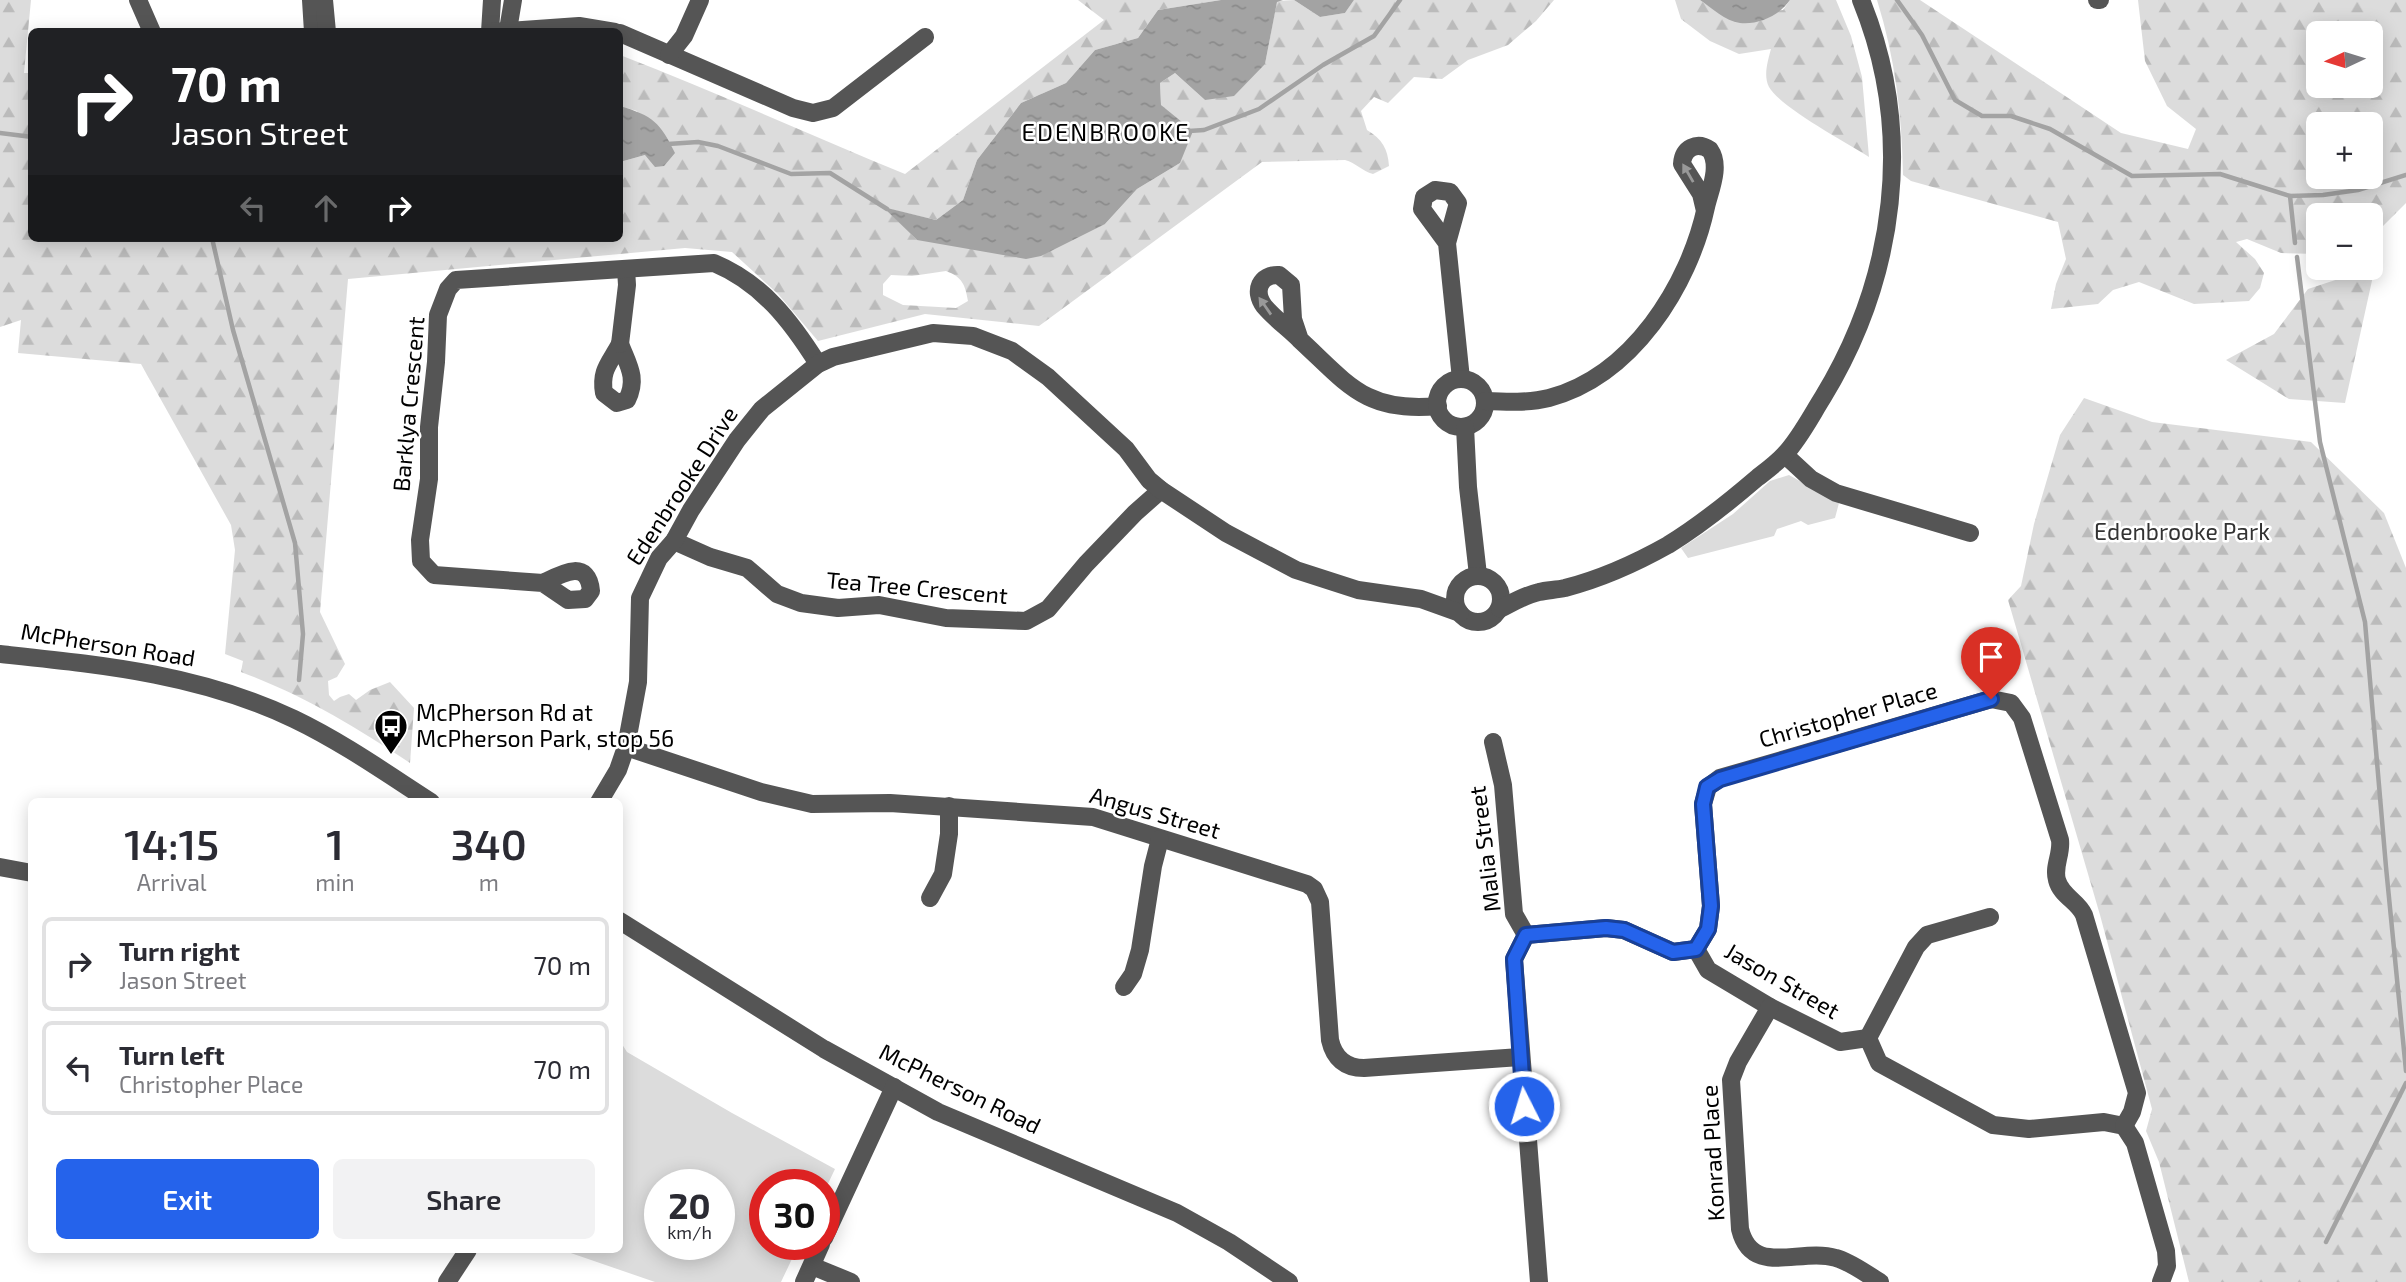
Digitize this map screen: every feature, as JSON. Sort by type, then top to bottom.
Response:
[{"type":"street","points":[[137,0],[138,28]]},
{"type":"street","points":[[137,0],[150,28]]},
{"type":"street","points":[[311,0],[313,28]]},
{"type":"street","points":[[324,0],[327,28]]},
{"type":"street","points":[[492,0],[496,28]]},
{"type":"street","points":[[498,28],[513,0]]},
{"type":"street","points":[[669,55],[684,36],[700,0]]},
{"type":"street","points":[[1500,609],[1501,593],[1498,586],[1486,576],[1478,575],[1466,579],[1457,590],[1455,598],[1460,613],[1466,619],[1480,622],[1492,618],[1500,609],[1537,593],[1590,580],[1668,545],[1732,499],[1785,455],[1815,410],[1852,346],[1877,278],[1887,224],[1892,179],[1890,127],[1883,68],[1872,26],[1861,0]]},
{"type":"street","points":[[546,28],[592,28]]},
{"type":"street","points":[[623,35],[793,108],[813,113],[833,108],[925,37]]},
{"type":"street","points":[[1485,401],[1512,402],[1549,398],[1583,386],[1611,365],[1639,339],[1665,308],[1700,237],[1705,211]]},
{"type":"street","points":[[1447,243],[1461,379]]},
{"type":"street","name":"Barklya Crescent","points":[[543,583],[435,575],[421,562],[420,540],[429,479],[429,427],[438,315],[448,289],[456,281],[714,263],[746,280],[776,306],[818,364]]},
{"type":"street","points":[[620,344],[627,285],[626,269]]},
{"type":"street","name":"Edenbrooke Drive","points":[[601,798],[618,769],[626,747],[638,682],[640,598],[659,558],[674,541],[737,440],[762,409],[818,364],[833,357],[933,333],[973,336],[1012,351],[1048,377],[1126,449],[1149,480],[1161,490],[1265,556],[1296,570],[1358,590],[1421,599],[1460,613]]},
{"type":"street","points":[[1300,340],[1341,380],[1364,395],[1398,407],[1438,405]]},
{"type":"street","points":[[1461,379],[1478,386],[1485,401],[1482,416],[1474,424],[1458,428],[1442,417],[1438,398],[1444,387],[1461,379]]},
{"type":"street","points":[[1465,427],[1478,575]]},
{"type":"street","points":[[1785,455],[1811,479],[1836,493],[1970,533]]},
{"type":"street","name":"Tea Tree Crescent","points":[[674,541],[710,557],[747,568],[777,594],[802,603],[838,608],[880,605],[946,618],[1026,621],[1048,609],[1086,564],[1161,490]]},
{"type":"street","points":[[1498,586],[1537,593]]},
{"type":"street","name":"Edenbrooke Drive","points":[[1421,599],[1457,590]]},
{"type":"street","name":"McPherson Road","points":[[0,654],[156,673],[242,698],[304,724],[425,798]]},
{"type":"street","name":"Christopher Place","points":[[1696,949],[1708,929],[1711,906],[1703,804],[1707,787],[1720,779],[1991,699],[2011,704],[2022,718],[2060,840],[2057,882],[2084,915],[2137,1093],[2132,1112],[2124,1126]]},
{"type":"street","name":"Malia Street","points":[[1493,742],[1503,785],[1514,914],[1526,935],[1514,959],[1539,1282]]},
{"type":"street","name":"Angus Street","points":[[626,747],[761,792],[812,804],[890,803],[1093,817],[1307,884],[1314,889],[1320,902],[1331,1044],[1338,1058],[1346,1065],[1364,1068],[1520,1057]]},
{"type":"street","points":[[930,898],[943,874],[949,834],[949,806]]},
{"type":"street","points":[[1124,987],[1133,974],[1140,950],[1153,866],[1160,839]]},
{"type":"street","points":[[0,867],[28,872]]},
{"type":"street","points":[[1990,917],[1927,935],[1916,947],[1868,1038],[1879,1063],[1993,1125],[2029,1129],[2104,1122],[2124,1126],[2135,1143],[2166,1251],[2167,1266],[2161,1282]]},
{"type":"street","name":"McPherson Road","points":[[623,922],[824,1049],[938,1112],[1177,1213],[1229,1242],[1289,1282]]},
{"type":"street","name":"Jason Street","points":[[1526,935],[1606,928],[1624,930],[1673,952],[1696,949],[1708,970],[1770,1007],[1840,1042],[1868,1038]]},
{"type":"street","name":"Konrad Place","points":[[1770,1007],[1738,1062],[1731,1080],[1743,1241],[1748,1249],[1758,1256],[1771,1258],[1815,1255],[1836,1258],[1880,1282]]},
{"type":"street","points":[[840,1203],[894,1087]]},
{"type":"street","points":[[447,1282],[466,1253]]},
{"type":"street","points":[[808,1274],[851,1282]]},
{"type":"green space","points":[[0,0],[31,0],[24,73],[28,73],[28,242],[623,242],[623,161],[645,155],[637,111],[623,107],[623,56],[905,174],[1104,20],[1078,0],[1221,0],[1158,10],[1138,38],[1095,50],[1066,83],[1021,103],[977,160],[963,200],[936,220],[885,208],[917,240],[1105,224],[1137,189],[1180,163],[1161,105],[1160,83],[1175,73],[1205,100],[1265,64],[1277,1],[1294,0],[1320,17],[1345,13],[1354,0],[1554,0],[1536,21],[1508,45],[1468,60],[1442,79],[1414,77],[1388,103],[1374,97],[1361,111],[1367,130],[1377,137],[1386,150],[1389,166],[1373,174],[1345,160],[1262,162],[1039,326],[925,314],[818,341],[778,294],[732,252],[685,248],[348,279],[320,612],[345,664],[337,677],[328,681],[329,695],[334,701],[349,694],[356,700],[370,690],[390,682],[414,708],[410,763],[328,713],[287,691],[241,672],[243,661],[225,654],[235,550],[231,525],[141,364],[18,353],[21,320],[0,327]],"holes":[[[946,271],[956,276],[966,290],[968,301],[956,308],[903,305],[883,295],[883,284],[891,275],[912,276]]]},
{"type":"green space","points":[[1675,0],[1700,0],[1722,15],[1783,10],[1790,0],[1836,0],[1851,36],[1862,77],[1869,157],[1800,114],[1776,95],[1766,78],[1771,49],[1739,54],[1710,41],[1681,19]]},
{"type":"green space","points":[[1877,0],[1920,0],[2121,133],[2188,149],[2196,129],[2167,106],[2145,61],[2138,0],[2406,0],[2406,203],[2383,226],[2383,203],[2306,203],[2306,254],[2281,253],[2247,239],[2236,242],[2255,259],[2264,273],[2260,288],[2249,301],[2194,304],[2139,282],[2113,290],[2098,304],[2051,309],[2056,284],[2066,259],[2058,222],[1911,181],[1903,175],[1901,130],[1889,43]]},
{"type":"green space","points":[[2335,280],[2372,280],[2345,403],[2289,399],[2226,360],[2274,334],[2308,289]]},
{"type":"green space","name":"Edenbrooke Park","points":[[2084,398],[2152,422],[2311,442],[2384,513],[2406,568],[2406,1282],[2189,1282],[2159,1162],[2146,1131],[2152,1109],[2100,915],[2008,600],[2021,586],[2034,524],[2060,435]]},
{"type":"green space","points":[[1789,475],[1839,503],[1835,518],[1808,525],[1801,521],[1777,529],[1774,536],[1688,558],[1681,548],[1733,514],[1770,481]]},
{"type":"green space","points":[[623,1046],[627,1052],[835,1169],[749,1169],[749,1260],[791,1260],[781,1282],[655,1282],[571,1253],[623,1253]]},
{"type":"water","points":[[1221,0],[1283,0],[1277,2],[1265,64],[1234,96],[1205,100],[1175,73],[1160,83],[1161,105],[1193,131],[1180,163],[1137,189],[1105,224],[1041,256],[1026,259],[917,240],[883,207],[936,220],[963,200],[977,160],[1021,103],[1066,83],[1095,50],[1138,38],[1158,10]]},
{"type":"water","points":[[1294,0],[1354,0],[1345,13],[1320,17]]},
{"type":"water","points":[[1700,0],[1790,0],[1775,14],[1762,21],[1740,23],[1729,20]]},
{"type":"water","points":[[623,107],[648,117],[660,127],[675,153],[664,166],[655,167],[645,155],[623,161]]},
{"type":"waterway","points":[[1189,131],[1204,130],[1259,109],[1323,65],[1374,36],[1400,0]]},
{"type":"waterway","points":[[1897,0],[1922,35],[1955,100],[1982,116],[2011,116],[2050,129],[2132,176],[2220,174],[2290,196],[2358,190],[2406,175]]},
{"type":"waterway","points":[[0,133],[28,136]]},
{"type":"waterway","points":[[668,144],[698,142],[718,146],[791,174],[830,173],[887,209]]},
{"type":"waterway","points":[[2290,196],[2295,243]]},
{"type":"waterway","points":[[213,242],[233,330],[295,543],[303,634],[299,680]]},
{"type":"waterway","points":[[2297,257],[2320,442],[2365,622],[2406,1071]]},
{"type":"waterway","points":[[2326,1242],[2406,1083]]},
{"type":"place","name":"McPherson Rd at McPherson Park, stop 56","points":[[391,756]]},
{"type":"district","name":"EDENBROOKE","points":[[1106,133]]},
{"type":"route","points":[[1524,1106],[1514,959],[1526,935],[1606,928],[1624,930],[1673,952],[1696,949],[1708,929],[1711,906],[1703,804],[1707,787],[1720,779],[1991,699]]}]
